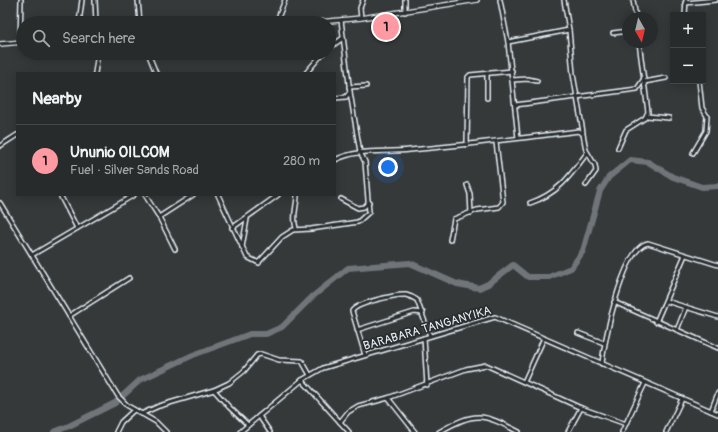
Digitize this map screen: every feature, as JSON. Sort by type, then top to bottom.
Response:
[{"type":"street","points":[[21,0],[21,16]]},
{"type":"street","points":[[80,16],[82,0]]},
{"type":"street","points":[[95,0],[96,16]]},
{"type":"street","points":[[138,0],[139,16]]},
{"type":"street","points":[[278,16],[284,0]]},
{"type":"street","points":[[362,18],[360,8],[363,0]]},
{"type":"street","points":[[405,0],[405,12]]},
{"type":"street","points":[[336,20],[405,12],[477,0]]},
{"type":"street","points":[[500,0],[512,71],[518,138]]},
{"type":"street","points":[[564,0],[569,30],[572,74],[583,134],[588,153],[595,165],[596,171],[586,186]]},
{"type":"street","points":[[633,0],[635,12]]},
{"type":"street","points":[[685,12],[686,2],[716,0]]},
{"type":"street","points":[[218,196],[232,228],[247,257],[259,263],[282,237],[296,228],[311,229],[358,222],[369,212],[365,162],[360,152],[349,87],[341,20]]},
{"type":"street","points":[[508,42],[569,30]]},
{"type":"street","points":[[613,33],[622,32]]},
{"type":"street","points":[[336,43],[343,38]]},
{"type":"street","points":[[0,44],[16,42]]},
{"type":"street","points":[[640,48],[647,102],[646,116]]},
{"type":"street","points":[[95,72],[97,60]]},
{"type":"street","points":[[151,60],[156,72]]},
{"type":"street","points":[[307,72],[317,60]]},
{"type":"street","points":[[467,145],[468,77],[470,75],[512,71]]},
{"type":"street","points":[[487,73],[487,98]]},
{"type":"street","points":[[515,105],[637,89],[643,81],[666,78]]},
{"type":"street","points":[[512,80],[528,79],[537,81]]},
{"type":"street","points":[[693,153],[706,131],[707,116],[702,108],[699,84]]},
{"type":"street","points":[[349,87],[366,86]]},
{"type":"street","points":[[336,98],[346,98],[350,92]]},
{"type":"street","points":[[618,148],[626,130],[646,116],[670,118]]},
{"type":"street","points":[[336,160],[360,152],[406,151],[496,142],[579,131],[583,134]]},
{"type":"street","points":[[0,146],[16,137]]},
{"type":"street","points":[[450,240],[454,220],[477,210],[499,207],[503,202],[496,142]]},
{"type":"street","points":[[530,203],[549,195],[568,180],[588,153]]},
{"type":"street","points":[[467,185],[470,194],[471,213]]},
{"type":"street","points":[[32,255],[132,196]]},
{"type":"street","points":[[146,196],[159,217],[175,249]]},
{"type":"street","points":[[159,217],[191,196]]},
{"type":"street","points":[[232,228],[247,219],[277,196]]},
{"type":"street","points":[[296,196],[297,203],[293,218],[296,228]]},
{"type":"street","points":[[61,197],[78,228]]},
{"type":"street","points":[[341,199],[358,208],[362,208],[369,202]]},
{"type":"street","points":[[0,203],[118,396],[128,406],[156,422],[166,432]]},
{"type":"street","points":[[242,247],[247,219]]},
{"type":"street","points":[[602,364],[604,343],[614,302],[633,255],[643,244],[648,243],[685,256],[718,265]]},
{"type":"street","points":[[656,322],[685,256]]},
{"type":"street","points":[[69,316],[129,278]]},
{"type":"street","points":[[365,355],[356,330],[352,309],[386,298],[405,295],[413,297],[419,303],[430,336]]},
{"type":"street","points":[[666,301],[718,317]]},
{"type":"street","points":[[614,302],[656,322],[718,348]]},
{"type":"street","points":[[677,330],[686,307]]},
{"type":"street","points":[[356,330],[414,312],[423,313]]},
{"type":"street","name":"BARABARA TANGANYIKA","points":[[240,432],[302,380],[323,368],[495,317],[718,414]]},
{"type":"street","points":[[578,333],[604,343]]},
{"type":"street","points":[[424,338],[427,385]]},
{"type":"street","points":[[524,382],[544,338]]},
{"type":"street","points":[[141,414],[159,406],[214,390],[236,379],[257,355],[261,354],[279,360],[302,361],[310,375]]},
{"type":"street","points":[[340,422],[353,408],[427,385],[466,369],[486,365],[580,408],[626,424]]},
{"type":"street","points":[[302,380],[349,432]]},
{"type":"street","points":[[622,432],[645,383]]},
{"type":"street","points":[[214,390],[248,425]]},
{"type":"street","points":[[711,411],[718,393]]},
{"type":"street","points":[[388,398],[415,432]]},
{"type":"street","points":[[667,432],[682,399]]},
{"type":"street","points":[[568,432],[580,408]]},
{"type":"street","points":[[116,432],[121,422],[134,410]]},
{"type":"street","points":[[259,416],[270,432]]},
{"type":"street","points":[[439,432],[465,419],[479,416],[487,417],[519,432]]},
{"type":"waterway","points":[[54,432],[115,403],[140,380],[193,355],[250,334],[266,334],[282,327],[312,297],[348,268],[410,263],[457,284],[479,288],[488,284],[513,265],[528,277],[549,277],[571,268],[583,251],[600,191],[609,177],[630,160],[648,162],[673,177],[702,187],[718,186]]},
{"type":"place","name":"Ununio OILCOM","points":[[386,27]]}]
